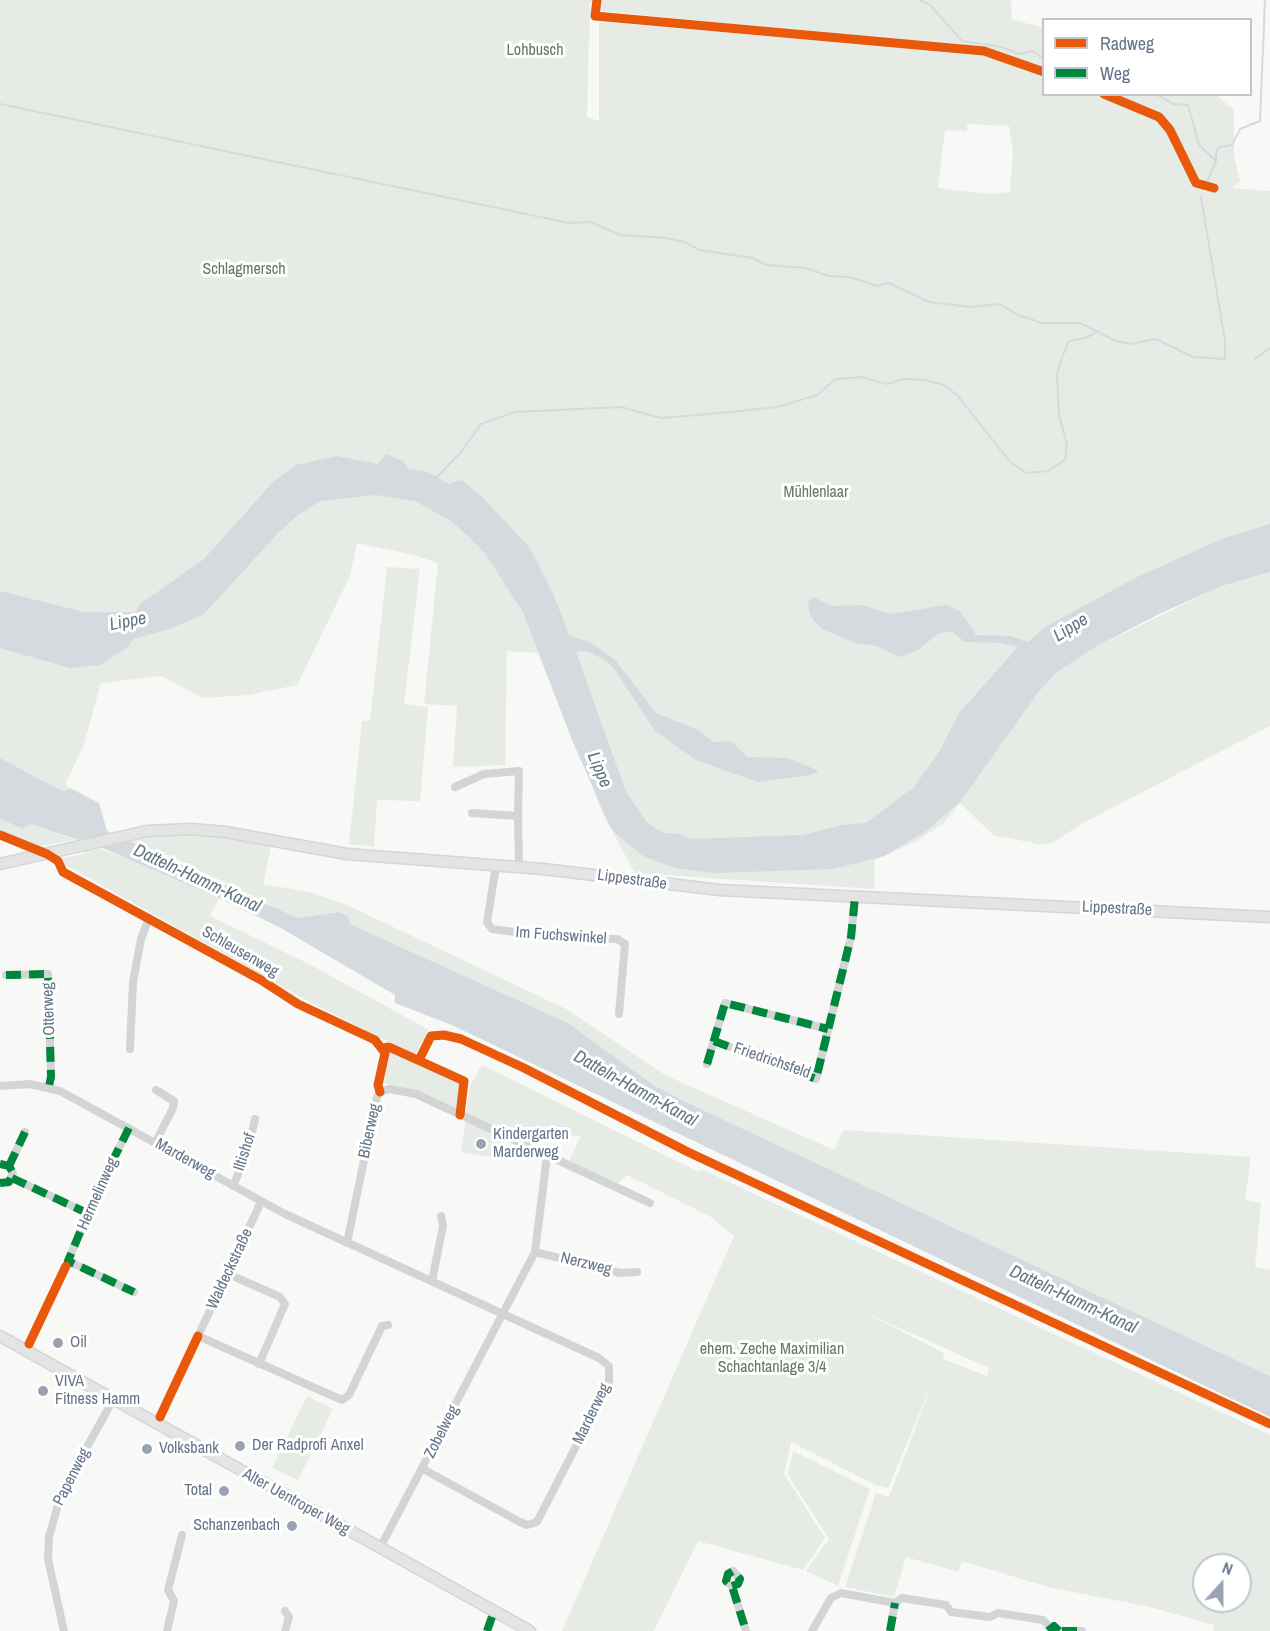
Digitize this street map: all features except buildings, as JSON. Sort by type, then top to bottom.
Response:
[{"type":"main road","name":"Lippestraße","points":[[0,864],[132,834],[166,829],[225,832],[347,854],[519,867],[720,890],[1270,917]]},
{"type":"main road","name":"Alter Uentroper Weg","points":[[0,1335],[530,1631]]},
{"type":"street","points":[[455,787],[484,774],[519,771],[519,867]]},
{"type":"street","points":[[472,813],[518,816]]},
{"type":"street","name":"Schleusenweg","points":[[47,855],[58,861],[63,872],[261,980],[298,1004],[375,1040],[385,1053],[378,1085],[380,1092]]},
{"type":"street","name":"Im Fuchswinkel","points":[[496,866],[487,922],[492,929],[551,937],[617,939],[625,944],[619,1014]]},
{"type":"street","name":"Friedrichsfeld","points":[[714,1041],[816,1079],[851,937],[855,897]]},
{"type":"street","points":[[130,1049],[133,982],[141,939],[149,918]]},
{"type":"street","name":"Otterweg","points":[[6,975],[48,974],[51,1077],[48,1086]]},
{"type":"street","name":"Friedrichsfeld","points":[[707,1064],[725,1003],[828,1029]]},
{"type":"street","name":"Marderweg","points":[[0,1086],[24,1084],[48,1086],[129,1128],[261,1202],[604,1361],[610,1372],[609,1382],[537,1522],[527,1525],[423,1469]]},
{"type":"street","name":"Biberweg","points":[[347,1243],[380,1092],[390,1089],[416,1094],[650,1203]]},
{"type":"street","points":[[155,1143],[173,1108],[174,1101],[156,1090]]},
{"type":"street","name":"Iltishof","points":[[233,1186],[247,1155],[255,1119]]},
{"type":"street","name":"Hermelinweg","points":[[129,1128],[87,1213],[68,1261],[134,1292]]},
{"type":"street","points":[[12,1178],[9,1166],[25,1132]]},
{"type":"street","points":[[502,1314],[535,1251],[548,1156]]},
{"type":"street","points":[[0,1164],[9,1166]]},
{"type":"street","points":[[12,1178],[87,1213]]},
{"type":"street","points":[[0,1183],[6,1183],[12,1178]]},
{"type":"street","name":"Waldeckstraße","points":[[259,1364],[198,1336],[261,1202]]},
{"type":"street","points":[[432,1281],[443,1226],[441,1216]]},
{"type":"street","name":"Nerzweg","points":[[535,1251],[620,1273],[637,1272]]},
{"type":"street","points":[[228,1274],[280,1297],[285,1304],[259,1364],[339,1400],[344,1400],[349,1395],[382,1326],[388,1325]]},
{"type":"street","name":"Zobelweg","points":[[380,1548],[502,1314]]},
{"type":"street","name":"Papenweg","points":[[64,1631],[48,1559],[49,1537],[61,1494],[113,1400]]},
{"type":"street","points":[[167,1631],[174,1601],[168,1590],[182,1535]]},
{"type":"street","points":[[732,1586],[746,1631]]},
{"type":"street","points":[[812,1631],[836,1594],[895,1603],[902,1598],[946,1605],[951,1612],[990,1617],[998,1613],[1009,1614],[1043,1620],[1049,1629],[1056,1627],[1061,1631],[1083,1631]]},
{"type":"street","points":[[890,1631],[895,1603]]},
{"type":"street","points":[[285,1611],[289,1617],[285,1631]]},
{"type":"street","points":[[487,1631],[494,1611]]},
{"type":"shaded area","name":"Kindergarten Marderweg","points":[[466,1121],[501,1136],[498,1158],[461,1152]]},
{"type":"green space","points":[[0,0],[1011,0],[1012,20],[1042,27],[1042,69],[986,49],[592,10],[593,3],[590,3],[587,117],[599,121],[599,22],[981,53],[1042,75],[1042,96],[1100,96],[1151,114],[1167,129],[1192,178],[1209,195],[1163,116],[1155,110],[1116,96],[1217,96],[1234,110],[1234,155],[1240,181],[1232,188],[1270,191],[1270,726],[1081,824],[1056,841],[1043,845],[993,835],[960,803],[944,823],[917,841],[875,860],[874,889],[635,873],[604,816],[538,653],[507,651],[505,765],[453,767],[457,706],[424,704],[438,563],[414,555],[357,543],[350,576],[297,685],[248,695],[203,698],[161,676],[101,683],[84,744],[65,785],[70,788],[65,791],[0,758]],"holes":[[[967,124],[1009,126],[1013,152],[1010,192],[990,194],[938,188],[945,130],[967,131]],[[1267,573],[1222,586],[1097,646],[1056,673],[1006,729],[1066,660],[1206,588]]]},
{"type":"green space","points":[[387,567],[420,569],[404,704],[428,707],[420,801],[377,800],[374,847],[349,844],[362,721],[370,721]]},
{"type":"green space","points":[[0,819],[23,829],[30,824],[75,840],[21,849],[0,838]]},
{"type":"green space","points":[[184,830],[272,843],[263,884],[310,892],[347,905],[568,1010],[665,1075],[834,1150],[843,1130],[1251,1157],[1245,1200],[1261,1203],[1255,1267],[1270,1270],[1270,1376],[690,1104],[655,1086],[568,1023],[350,924],[348,916],[339,912],[298,918],[168,855],[160,854],[124,838]]},
{"type":"green space","points":[[91,846],[154,868],[219,898],[210,916],[311,965],[429,1030],[415,1054],[460,1084],[457,1107],[455,1109],[417,1091],[383,1083],[391,1043],[306,1000],[64,864],[63,858],[84,854]]},
{"type":"green space","name":"ehem. Zeche Maximilian Schachtanlage 3/4","points":[[482,1065],[699,1172],[701,1169],[1270,1435],[1270,1631],[1213,1631],[1214,1625],[1150,1607],[1048,1587],[962,1561],[958,1572],[906,1557],[894,1597],[845,1587],[876,1493],[889,1497],[935,1376],[888,1488],[876,1485],[791,1442],[784,1474],[825,1538],[803,1570],[698,1541],[654,1631],[562,1631],[734,1236],[711,1217],[627,1175],[617,1184],[569,1161],[581,1136],[508,1134],[466,1114],[470,1085]],"holes":[[[866,1313],[989,1368],[987,1376],[943,1359],[944,1353]]]},
{"type":"green space","points":[[307,1396],[333,1409],[298,1480],[272,1468]]},
{"type":"green space","points":[[793,1451],[870,1489],[838,1586],[806,1571],[829,1539],[788,1475]]},
{"type":"water","name":"Lippe","points":[[386,454],[403,461],[408,469],[428,472],[449,484],[462,480],[483,498],[530,548],[554,596],[569,635],[591,643],[616,661],[656,713],[700,731],[713,742],[731,741],[747,757],[788,758],[819,771],[811,775],[758,782],[696,760],[655,731],[615,670],[605,660],[587,651],[576,652],[626,792],[646,821],[656,829],[691,839],[802,835],[843,825],[866,823],[914,787],[939,752],[959,713],[1018,647],[1001,643],[965,642],[952,632],[939,633],[917,651],[899,657],[877,646],[855,643],[824,630],[814,621],[809,612],[808,601],[814,597],[831,606],[862,605],[891,614],[946,605],[960,611],[976,635],[1010,636],[1028,642],[1045,627],[1135,578],[1224,538],[1270,524],[1270,572],[1222,586],[1159,614],[1097,646],[1056,673],[1037,694],[960,802],[925,832],[884,856],[833,869],[714,873],[675,868],[643,856],[616,834],[610,826],[572,740],[523,612],[484,552],[451,521],[415,501],[376,495],[320,501],[298,515],[279,532],[204,614],[167,630],[133,639],[128,647],[100,665],[70,668],[0,648],[0,591],[84,612],[136,612],[139,605],[204,559],[273,482],[296,465],[337,456],[378,464]]},
{"type":"water","name":"Datteln-Hamm-Kanal","points":[[0,758],[58,789],[65,791],[70,788],[99,803],[107,831],[298,918],[339,912],[348,916],[350,924],[568,1023],[655,1086],[690,1104],[1270,1376],[1270,1417],[454,1026],[395,1003],[395,995],[279,927],[219,898],[105,849],[30,824],[23,829],[0,819]]},
{"type":"waterway","points":[[920,0],[930,5],[962,41],[1001,47],[1019,54],[1033,51],[1042,58]]},
{"type":"waterway","points":[[1216,161],[1216,151],[1219,147],[1232,145],[1240,129],[1260,121],[1265,0]]},
{"type":"waterway","points":[[1160,96],[1173,104],[1188,105],[1199,145],[1216,161],[1208,180]]},
{"type":"waterway","points":[[0,104],[569,223],[590,222],[621,235],[666,238],[685,242],[699,250],[753,258],[766,265],[805,268],[829,276],[850,277],[877,286],[889,283],[929,302],[970,307],[1000,304],[1018,315],[1042,323],[1080,323],[1116,341],[1131,344],[1156,339],[1193,357],[1225,359],[1225,341],[1201,197]]},
{"type":"waterway","points":[[435,479],[461,452],[481,424],[515,412],[621,407],[661,418],[731,412],[777,407],[817,395],[836,379],[861,377],[887,384],[904,379],[925,380],[944,385],[958,396],[1010,462],[1026,473],[1048,471],[1065,460],[1067,444],[1059,415],[1057,374],[1063,355],[1069,341],[1085,338],[1099,331]]},
{"type":"waterway","points":[[1255,359],[1270,348]]},
{"type":"marked path","points":[[714,1041],[816,1079],[851,937],[855,897]]},
{"type":"marked path","points":[[6,975],[48,974],[51,1077],[49,1086]]},
{"type":"marked path","points":[[707,1064],[725,1003],[828,1029]]},
{"type":"marked path","points":[[129,1128],[97,1192],[68,1261],[134,1292]]},
{"type":"marked path","points":[[9,1166],[25,1132]]},
{"type":"marked path","points":[[0,1164],[9,1166],[13,1173],[9,1182],[0,1183]]},
{"type":"marked path","points":[[12,1178],[87,1213]]},
{"type":"marked path","points":[[732,1586],[738,1584],[740,1579],[733,1571],[728,1574],[726,1581],[732,1586],[746,1631]]},
{"type":"marked path","points":[[890,1631],[895,1603]]},
{"type":"marked path","points":[[487,1631],[494,1611]]},
{"type":"marked path","points":[[1048,1631],[1054,1626],[1059,1631]]},
{"type":"marked path","points":[[1062,1631],[1082,1631]]},
{"type":"cycle path","points":[[597,0],[595,16],[984,51],[1042,71]]},
{"type":"cycle path","points":[[1109,96],[1159,117],[1170,130],[1196,183],[1214,188]]},
{"type":"cycle path","points":[[0,835],[47,854],[58,861],[63,872],[261,980],[298,1004],[375,1040],[385,1053],[378,1085],[380,1092]]},
{"type":"cycle path","points":[[419,1060],[431,1036],[444,1035],[461,1039],[524,1068],[688,1152],[1270,1424]]},
{"type":"cycle path","points":[[383,1048],[389,1047],[464,1081],[460,1115]]},
{"type":"cycle path","points":[[29,1344],[66,1266]]},
{"type":"cycle path","points":[[160,1417],[198,1336]]},
{"type":"place","name":"Kindergarten Marderweg","points":[[481,1144]]},
{"type":"place","name":"Oil","points":[[58,1343]]},
{"type":"place","name":"VIVA Fitness Hamm","points":[[43,1391]]},
{"type":"place","name":"Der Radprofi Anxel","points":[[240,1446]]},
{"type":"place","name":"Volksbank","points":[[147,1449]]},
{"type":"place","name":"Total","points":[[224,1491]]},
{"type":"place","name":"Schanzenbach","points":[[292,1526]]},
{"type":"park label","name":"Lohbusch","points":[[535,51]]},
{"type":"park label","name":"Schlagmersch","points":[[244,270]]},
{"type":"park label","name":"Mühlenlaar","points":[[816,493]]}]
